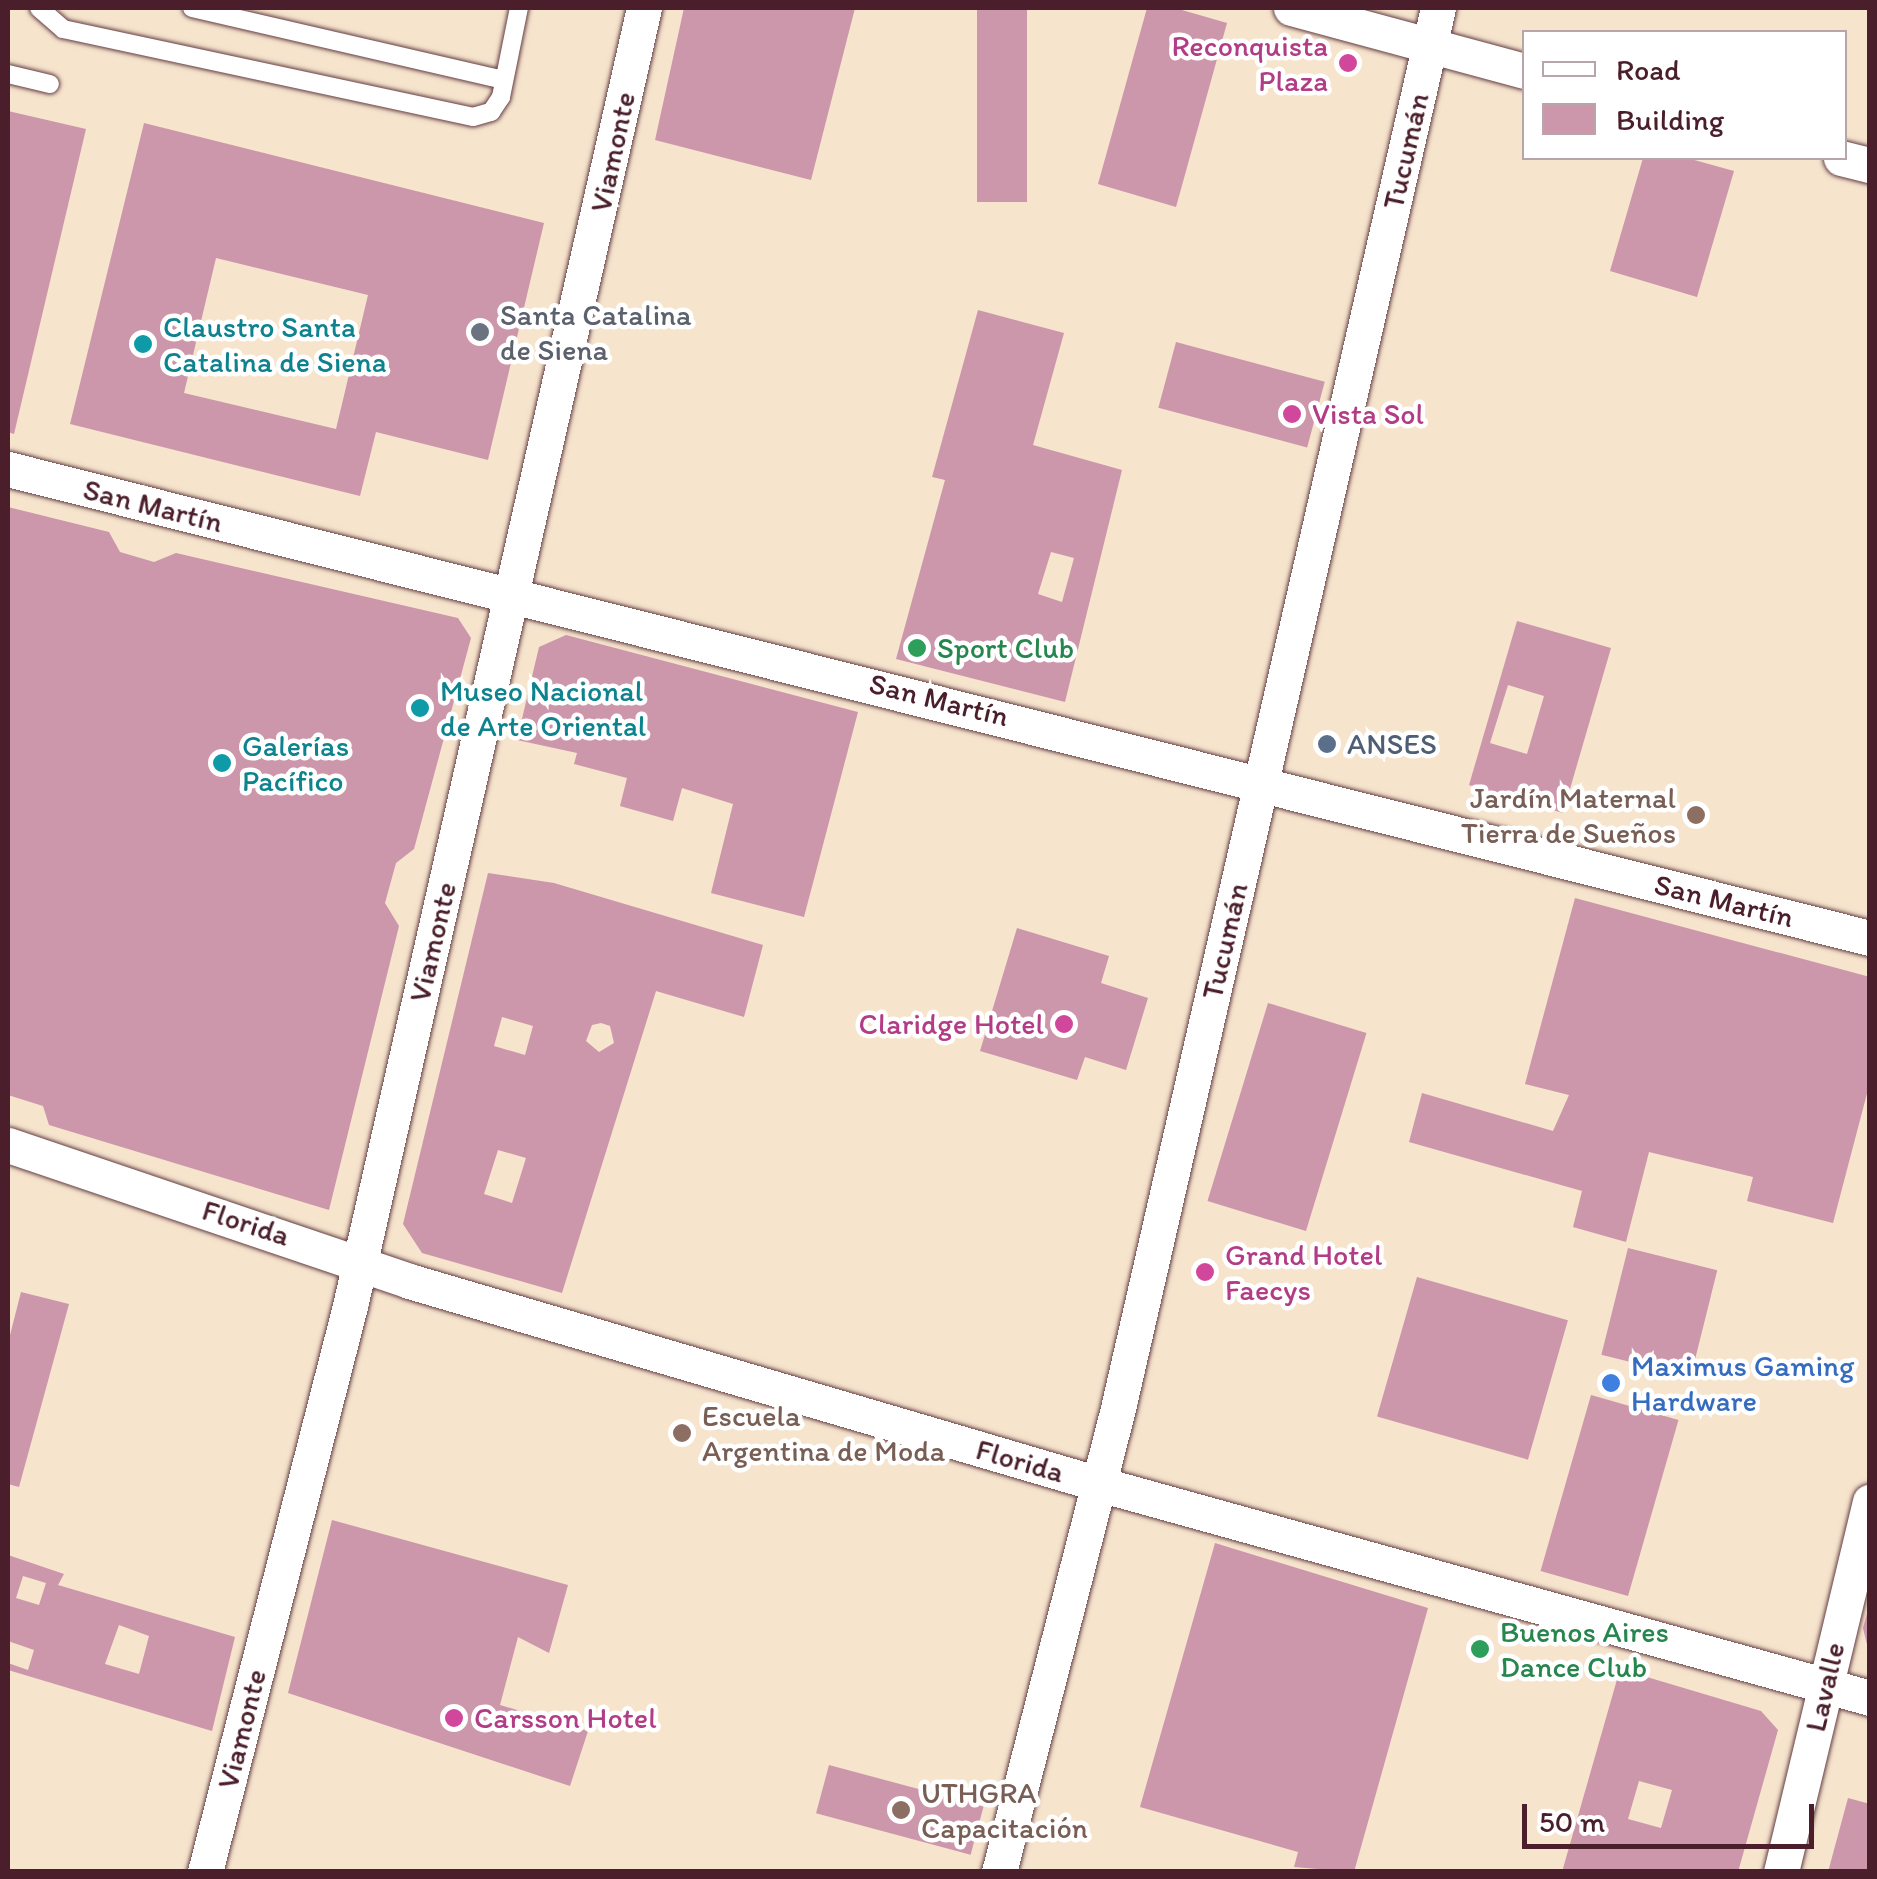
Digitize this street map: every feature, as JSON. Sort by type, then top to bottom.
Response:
[{"type":"street","name":"Viamonte","points":[[206,1872],[360,1263],[644,8]]},
{"type":"street","points":[[1291,8],[1522,70]]},
{"type":"street","name":"Tucumán","points":[[1000,1872],[1098,1484],[1438,8]]},
{"type":"street","name":"San Martín","points":[[8,469],[1870,938]]},
{"type":"street","name":"Florida","points":[[8,1145],[360,1263],[1098,1484],[1870,1698]]},
{"type":"street","name":"Lavalle","points":[[1781,1872],[1870,1502]]},
{"type":"lane","points":[[40,8],[62,28],[473,117],[491,112],[504,80],[519,8]]},
{"type":"lane","points":[[192,8],[504,80]]},
{"type":"lane","points":[[8,74],[50,84]]},
{"type":"building","points":[[684,8],[855,8],[811,180],[655,140]]},
{"type":"building","points":[[977,8],[1027,8],[1027,202],[977,202]]},
{"type":"building","points":[[1147,8],[1175,8],[1227,23],[1176,207],[1098,184]]},
{"type":"building","points":[[8,111],[86,129],[14,434],[8,432]]},
{"type":"building","name":"Claustro Santa Catalina de Siena","points":[[144,123],[544,223],[488,460],[376,432],[360,496],[70,424]],"holes":[[[216,258],[368,295],[336,429],[184,393]]]},
{"type":"building","points":[[1642,160],[1694,160],[1734,171],[1697,297],[1610,271]]},
{"type":"building","points":[[978,310],[1064,333],[1033,445],[1122,470],[1065,702],[896,659],[945,480],[932,477]],"holes":[[[1051,552],[1074,558],[1062,602],[1038,594]]]},
{"type":"building","points":[[1176,342],[1325,382],[1307,448],[1158,408]]},
{"type":"building","name":"Galerías Pacífico","points":[[8,507],[109,532],[120,552],[154,562],[176,553],[458,618],[471,638],[414,849],[396,863],[385,903],[399,926],[329,1210],[49,1125],[43,1106],[8,1095]]},
{"type":"building","points":[[1517,621],[1611,648],[1563,813],[1469,785]],"holes":[[[1508,685],[1544,696],[1527,754],[1490,743]]]},
{"type":"building","points":[[566,635],[858,712],[804,917],[711,893],[733,804],[682,788],[673,821],[620,806],[627,778],[574,764],[577,753],[517,740],[539,647]]},
{"type":"building","points":[[488,873],[554,883],[763,945],[744,1017],[656,991],[562,1293],[422,1253],[403,1224]],"holes":[[[502,1017],[533,1026],[525,1055],[494,1046]],[[592,1025],[610,1026],[614,1043],[599,1052],[586,1041]],[[498,1150],[526,1158],[512,1203],[484,1194]]]},
{"type":"building","points":[[1575,898],[1870,977],[1870,1082],[1833,1223],[1747,1201],[1753,1177],[1649,1152],[1626,1242],[1573,1227],[1582,1191],[1409,1142],[1422,1093],[1553,1131],[1569,1095],[1525,1084]]},
{"type":"building","name":"Claridge Hotel","points":[[1017,928],[1109,956],[1101,983],[1148,998],[1126,1070],[1085,1057],[1077,1080],[980,1051]]},
{"type":"building","points":[[1268,1003],[1366,1033],[1306,1231],[1207,1201]]},
{"type":"building","points":[[1628,1248],[1717,1270],[1691,1377],[1601,1355]]},
{"type":"building","points":[[1417,1277],[1568,1320],[1528,1460],[1377,1416]]},
{"type":"building","points":[[21,1292],[69,1304],[19,1487],[8,1484],[8,1343]]},
{"type":"building","points":[[1591,1395],[1678,1420],[1628,1596],[1541,1571]]},
{"type":"building","points":[[332,1520],[568,1585],[549,1653],[518,1637],[500,1705],[588,1731],[570,1786],[288,1693]]},
{"type":"building","points":[[1215,1543],[1428,1608],[1354,1872],[1294,1867],[1298,1852],[1140,1807]]},
{"type":"building","points":[[8,1555],[64,1574],[58,1585],[235,1637],[212,1731],[8,1670],[8,1663],[28,1670],[34,1650],[8,1641]],"holes":[[[23,1576],[46,1583],[39,1605],[16,1598]],[[119,1625],[149,1636],[139,1674],[105,1664]]]},
{"type":"building","points":[[1870,1611],[1870,1657],[1863,1628]]},
{"type":"building","points":[[1620,1669],[1761,1711],[1778,1730],[1738,1872],[1562,1872]],"holes":[[[1639,1781],[1672,1790],[1661,1828],[1628,1819]]]},
{"type":"building","name":"UTHGRA Capacitación","points":[[829,1765],[984,1806],[971,1855],[816,1813]]},
{"type":"building","points":[[1848,1798],[1870,1804],[1870,1872],[1828,1872]]},
{"type":"place","name":"Reconquista Plaza","points":[[1348,63]]},
{"type":"place","name":"Santa Catalina de Siena","points":[[480,332]]},
{"type":"place","name":"Claustro Santa Catalina de Siena","points":[[143,344]]},
{"type":"place","name":"Vista Sol","points":[[1292,414]]},
{"type":"place","name":"Sport Club","points":[[917,648]]},
{"type":"place","name":"Museo Nacional de Arte Oriental","points":[[420,708]]},
{"type":"place","name":"ANSES","points":[[1327,744]]},
{"type":"place","name":"Galerías Pacífico","points":[[222,763]]},
{"type":"place","name":"Jardín Maternal Tierra de Sueños","points":[[1696,815]]},
{"type":"place","name":"Claridge Hotel","points":[[1064,1024]]},
{"type":"place","name":"Grand Hotel Faecys","points":[[1205,1272]]},
{"type":"place","name":"Maximus Gaming Hardware","points":[[1611,1383]]},
{"type":"place","name":"Escuela Argentina de Moda","points":[[682,1433]]},
{"type":"place","name":"Buenos Aires Dance Club","points":[[1480,1649]]},
{"type":"place","name":"Carsson Hotel","points":[[454,1718]]},
{"type":"place","name":"UTHGRA Capacitación","points":[[901,1810]]}]
